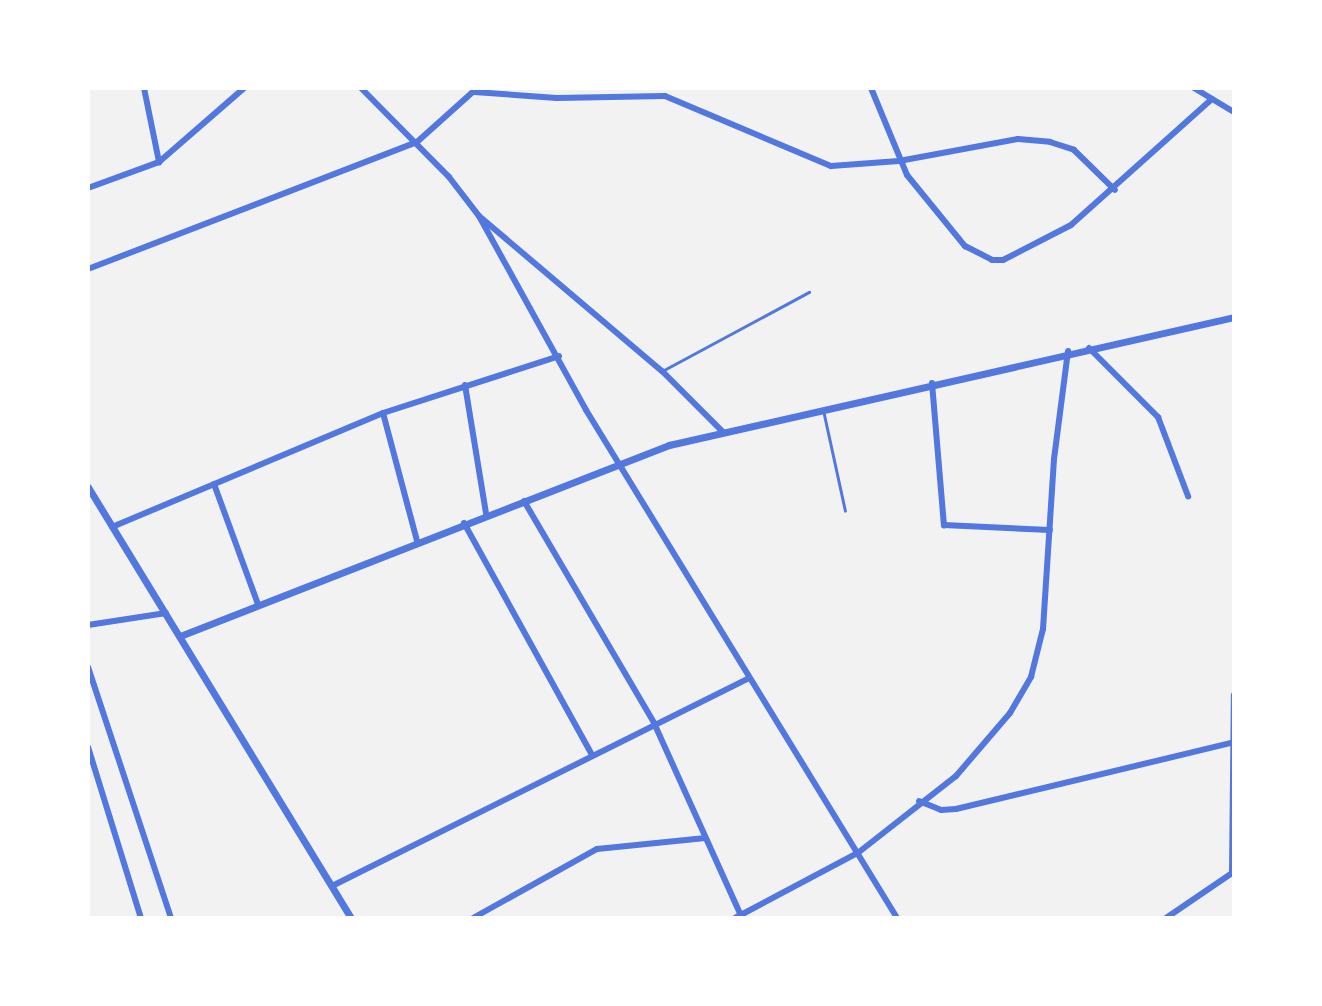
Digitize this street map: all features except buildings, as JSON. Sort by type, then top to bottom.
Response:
[{"type":"street","points":[[144,88],[159,162]]},
{"type":"street","points":[[88,188],[159,162],[244,88]]},
{"type":"street","points":[[361,88],[417,142],[479,216],[662,371],[722,431]]},
{"type":"street","points":[[871,88],[899,161],[965,246],[992,260],[1003,260],[1071,225],[1115,190],[1212,99]]},
{"type":"street","points":[[1194,88],[1234,112]]},
{"type":"street","points":[[88,269],[417,142],[475,90],[557,98],[648,93],[815,163],[899,161],[1018,139],[1050,142],[1074,150],[1115,190]]},
{"type":"street","points":[[479,216],[620,464],[897,918]]},
{"type":"street","points":[[180,636],[486,513],[722,431],[1068,351],[1234,317]]},
{"type":"street","points":[[1089,348],[1158,417],[1188,496]]},
{"type":"street","points":[[524,501],[654,723],[739,917],[859,852],[986,747],[1031,677],[1043,629],[1068,351]]},
{"type":"street","points":[[112,527],[383,413],[559,356]]},
{"type":"street","points":[[932,383],[944,525],[1050,530]]},
{"type":"street","points":[[465,385],[486,513]]},
{"type":"street","points":[[383,413],[417,541]]},
{"type":"street","points":[[214,484],[258,604]]},
{"type":"street","points":[[88,487],[351,918]]},
{"type":"street","points":[[464,523],[592,755]]},
{"type":"street","points":[[88,625],[166,613]]},
{"type":"street","points":[[88,667],[171,918]]},
{"type":"street","points":[[332,886],[749,678]]},
{"type":"street","points":[[1166,918],[1232,873],[1231,743],[1234,695]]},
{"type":"street","points":[[919,801],[956,809],[1231,743]]},
{"type":"street","points":[[88,747],[141,918]]},
{"type":"street","points":[[473,918],[597,849],[705,838]]},
{"type":"lane","points":[[662,371],[809,292]]},
{"type":"lane","points":[[823,410],[845,511]]}]
